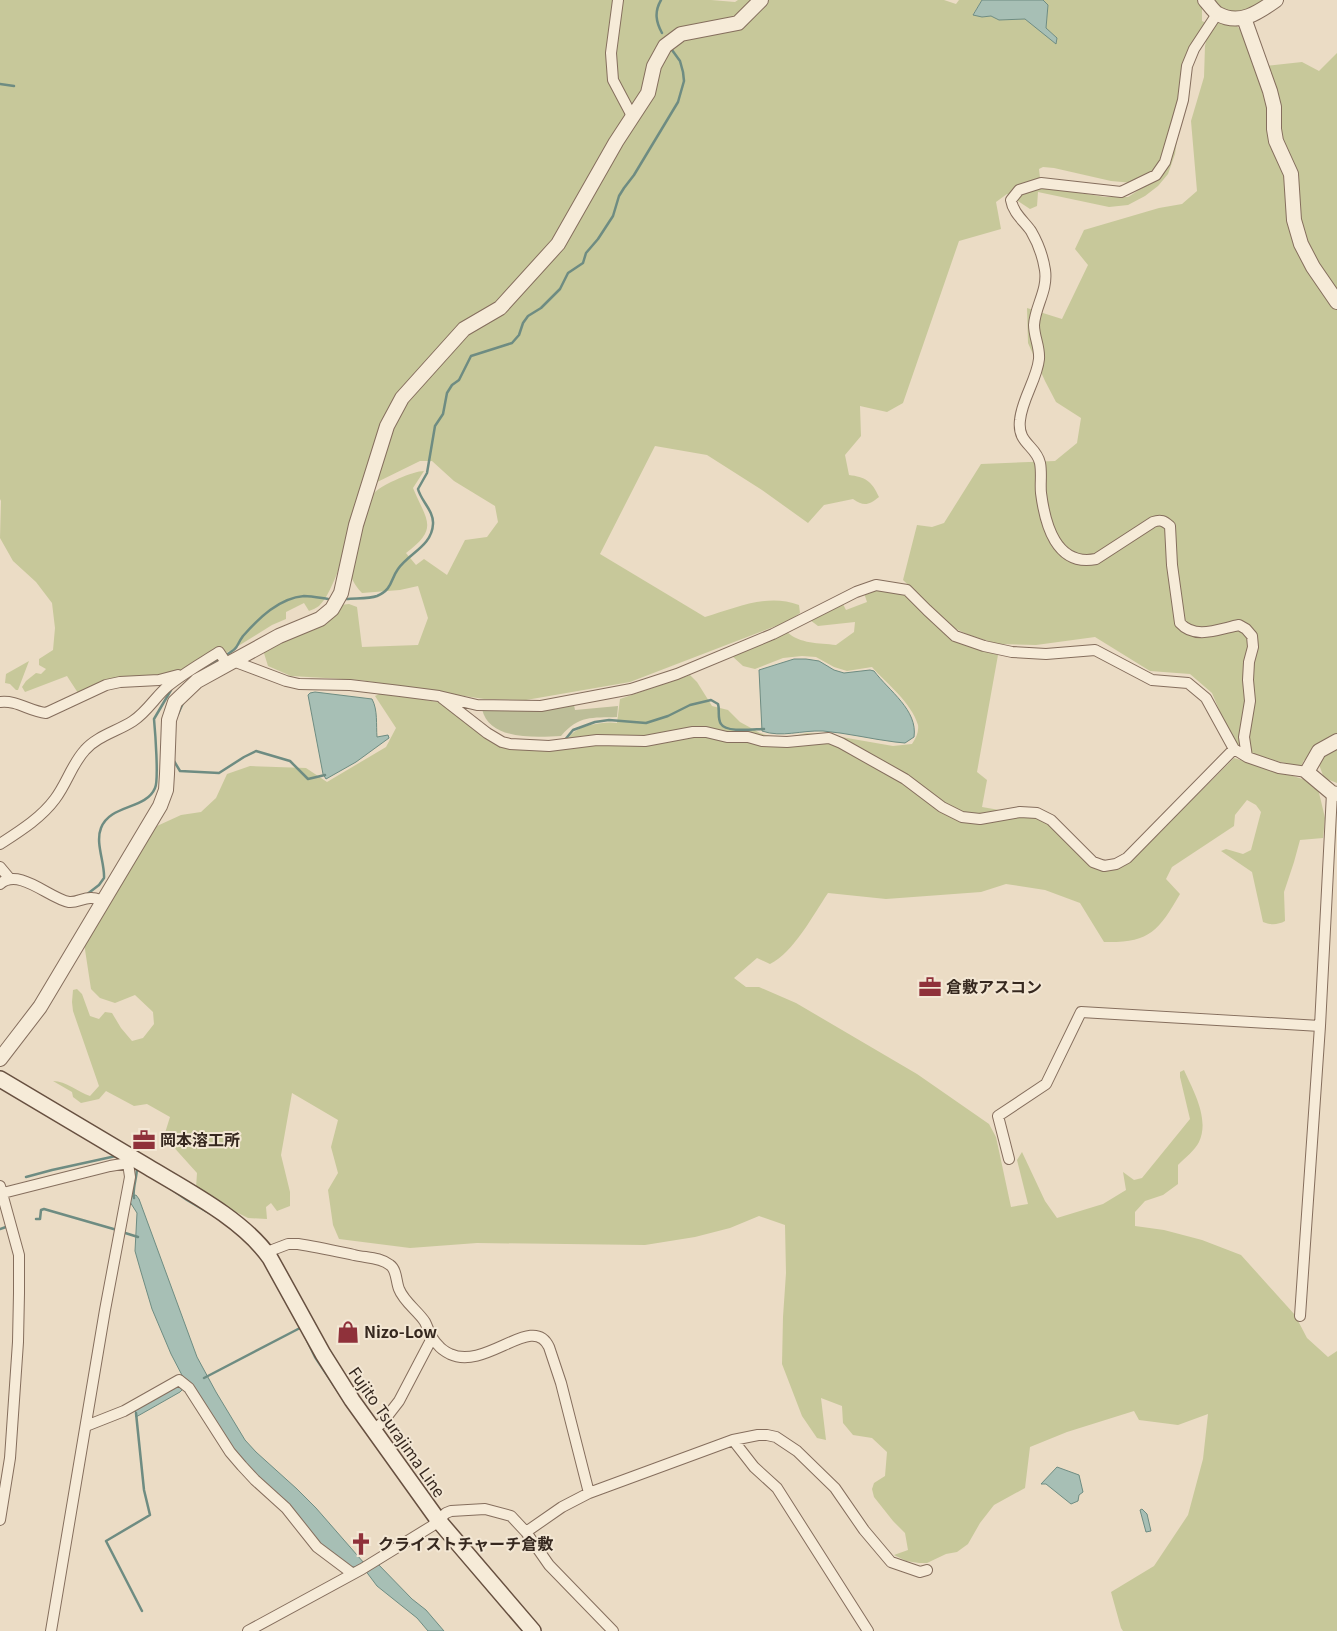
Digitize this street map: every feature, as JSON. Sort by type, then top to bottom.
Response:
[{"type":"main road","name":"Fujito Tsurajima Line","points":[[0,1079],[228,1218],[267,1252],[323,1354],[435,1523],[533,1631]]},
{"type":"street","points":[[618,0],[611,53],[613,80],[632,116]]},
{"type":"street","points":[[0,844],[45,812],[57,797],[83,751],[92,742],[133,721],[226,660],[320,619],[332,609],[341,593],[356,525],[387,426],[402,398],[464,329],[500,308],[558,244],[632,116],[648,93],[654,66],[665,46],[681,34],[738,23],[761,0]]},
{"type":"street","points":[[1205,0],[1217,14],[1230,18],[1244,18],[1258,12],[1276,0]]},
{"type":"street","points":[[1217,14],[1194,49],[1187,66],[1179,114],[1165,162],[1156,175],[1121,192],[1041,183],[1019,190],[1011,200],[1012,207],[1039,246],[1045,270],[1046,286],[1034,325],[1039,361],[1019,422],[1021,437],[1036,454],[1040,463],[1043,508],[1050,532],[1061,549],[1069,555],[1086,561],[1096,559],[1153,522],[1165,521],[1170,526],[1172,565],[1180,622],[1186,630],[1196,633],[1239,626],[1246,629],[1252,636],[1253,646],[1249,662],[1248,680],[1250,701],[1244,737],[1247,757]]},
{"type":"street","points":[[1244,18],[1270,91],[1274,107],[1276,141],[1291,174],[1294,220],[1301,244],[1312,267],[1337,302]]},
{"type":"street","points":[[0,1058],[40,1006],[160,806],[166,790],[169,720],[165,701],[167,687],[219,652],[226,660],[298,684],[350,685],[439,696],[477,705],[541,706],[631,689],[678,674],[773,634],[856,592],[876,585],[907,590],[955,636],[984,646],[1012,652],[1046,654],[1095,650],[1152,680],[1188,683],[1206,698],[1234,749],[1247,757],[1279,768],[1307,772],[1334,794],[1300,1316]]},
{"type":"street","points":[[0,702],[18,703],[46,713],[106,685],[120,682],[159,680],[184,674]]},
{"type":"street","points":[[439,696],[487,733],[502,742],[510,744],[549,746],[597,740],[646,741],[693,732],[706,732],[727,737],[748,737],[762,741],[787,742],[829,738],[905,779],[942,807],[962,817],[980,819],[1020,812],[1037,813],[1051,820],[1093,862],[1104,866],[1116,864],[1128,858],[1234,749]]},
{"type":"street","points":[[1307,772],[1319,751],[1337,741]]},
{"type":"street","points":[[5,876],[41,888],[67,902],[91,898],[104,901]]},
{"type":"street","points":[[1009,1159],[998,1116],[1046,1084],[1080,1012],[1320,1026]]},
{"type":"street","points":[[0,1520],[10,1458],[18,1342],[19,1293],[19,1255],[2,1190],[130,1160],[130,1177],[51,1631]]},
{"type":"street","points":[[267,1252],[288,1244],[298,1244],[374,1259],[389,1264],[395,1272],[399,1290],[424,1320],[437,1345],[447,1353],[462,1358],[486,1354],[522,1336],[536,1335],[547,1341],[561,1384],[589,1493]]},
{"type":"street","points":[[374,1429],[382,1423],[399,1401],[432,1338]]},
{"type":"street","points":[[86,1426],[124,1411],[179,1380],[183,1383],[230,1452],[254,1480],[286,1508],[318,1547],[361,1569]]},
{"type":"street","points":[[526,1532],[562,1507],[589,1493],[733,1440],[767,1435],[776,1437],[797,1451],[835,1488],[864,1530],[890,1562],[920,1572],[927,1570]]},
{"type":"street","points":[[733,1440],[754,1467],[777,1488],[868,1631]]},
{"type":"street","points":[[248,1631],[361,1569],[435,1523],[446,1513],[485,1509],[511,1516],[526,1532],[549,1565],[612,1631]]},
{"type":"green space","points":[[0,0],[711,0],[735,2],[738,0],[944,0],[956,4],[959,0],[982,0],[973,14],[982,17],[991,16],[999,20],[1025,19],[1056,43],[1057,38],[1046,28],[1048,5],[1043,0],[1198,0],[1202,6],[1202,21],[1213,26],[1219,20],[1232,22],[1240,29],[1256,67],[1302,62],[1319,71],[1337,53],[1337,783],[1324,778],[1318,762],[1304,760],[1301,767],[1257,756],[1238,746],[1228,731],[1212,693],[1190,674],[1150,671],[1095,637],[1036,645],[998,644],[969,635],[954,628],[903,580],[917,525],[932,527],[944,523],[981,464],[1055,461],[1077,443],[1081,418],[1056,402],[1045,381],[1028,343],[1027,308],[1062,319],[1088,265],[1075,249],[1084,230],[1159,208],[1182,204],[1197,191],[1191,121],[1204,77],[1205,46],[1208,32],[1192,49],[1172,129],[1159,166],[1154,171],[1133,183],[1111,181],[1054,168],[1043,167],[1039,169],[1040,178],[1050,188],[1105,197],[1128,197],[1153,181],[1178,133],[1175,154],[1168,174],[1158,186],[1128,205],[1109,207],[1038,192],[1037,206],[1030,209],[1007,194],[996,202],[1001,229],[959,241],[903,403],[887,412],[860,406],[861,436],[845,455],[849,475],[864,479],[871,484],[879,497],[875,500],[863,504],[853,499],[824,505],[808,523],[762,490],[707,455],[655,446],[600,554],[705,617],[752,603],[775,601],[799,605],[800,613],[789,621],[630,682],[526,700],[484,699],[360,680],[291,676],[268,666],[263,650],[340,605],[349,604],[357,607],[362,647],[418,645],[428,618],[418,586],[400,590],[362,593],[351,576],[361,531],[375,492],[399,478],[424,471],[413,488],[425,516],[427,530],[417,544],[406,553],[416,565],[424,559],[447,575],[465,540],[487,537],[498,522],[495,506],[454,481],[432,461],[420,461],[363,489],[339,569],[326,597],[319,606],[309,611],[304,603],[286,612],[286,619],[164,686],[153,678],[78,693],[67,676],[25,692],[22,687],[26,681],[36,673],[41,674],[46,669],[39,665],[39,659],[53,650],[55,628],[52,603],[36,582],[13,561],[0,538]]},
{"type":"green space","points":[[1210,0],[1265,0],[1251,10],[1233,12],[1219,10]]},
{"type":"green space","points":[[876,588],[905,595],[954,640],[998,655],[977,772],[987,780],[982,807],[1029,815],[1049,823],[1081,857],[1121,866],[1134,858],[1234,758],[1309,781],[1318,789],[1325,818],[1323,838],[1300,840],[1284,892],[1285,921],[1280,923],[1271,924],[1263,922],[1252,872],[1221,851],[1226,849],[1243,854],[1251,850],[1261,812],[1256,805],[1247,800],[1235,815],[1234,826],[1172,867],[1166,879],[1180,894],[1158,926],[1151,933],[1142,937],[1119,942],[1104,942],[1080,903],[1045,890],[1006,884],[981,892],[886,899],[828,893],[787,951],[770,964],[757,958],[734,978],[746,987],[759,987],[796,1003],[917,1074],[989,1124],[996,1137],[1011,1207],[1028,1204],[1017,1160],[1022,1152],[1045,1201],[1057,1218],[1103,1204],[1126,1190],[1123,1172],[1134,1180],[1142,1178],[1190,1119],[1180,1077],[1180,1072],[1184,1070],[1199,1105],[1203,1124],[1202,1133],[1195,1148],[1178,1165],[1178,1184],[1163,1195],[1145,1201],[1135,1212],[1135,1226],[1164,1230],[1202,1240],[1241,1255],[1295,1315],[1307,1338],[1328,1357],[1337,1351],[1337,1631],[1123,1631],[1121,1628],[1111,1592],[1154,1566],[1188,1515],[1203,1459],[1208,1414],[1178,1425],[1139,1420],[1134,1411],[1067,1432],[1030,1447],[1025,1488],[994,1505],[980,1523],[968,1544],[957,1552],[946,1554],[927,1563],[906,1561],[894,1555],[908,1550],[905,1533],[874,1497],[872,1489],[874,1483],[885,1476],[887,1452],[872,1438],[853,1435],[843,1423],[842,1406],[821,1398],[826,1440],[817,1438],[802,1416],[782,1364],[786,1273],[785,1225],[759,1216],[730,1228],[695,1237],[645,1245],[477,1243],[410,1248],[339,1239],[333,1225],[328,1190],[338,1173],[331,1147],[338,1120],[292,1093],[281,1155],[290,1192],[290,1206],[277,1211],[271,1203],[266,1207],[267,1219],[248,1218],[216,1202],[196,1188],[197,1173],[170,1143],[165,1133],[170,1117],[147,1104],[134,1106],[106,1091],[99,1099],[81,1103],[73,1097],[72,1092],[53,1081],[63,1083],[90,1096],[99,1086],[73,1011],[73,990],[77,989],[82,994],[90,1016],[99,1019],[105,1012],[112,1013],[132,1041],[143,1038],[154,1024],[153,1012],[135,995],[115,1003],[100,998],[91,989],[84,943],[128,868],[157,826],[181,815],[201,812],[216,798],[227,774],[250,766],[306,768],[327,782],[386,747],[396,728],[375,696],[381,693],[438,702],[500,746],[563,744],[573,733],[583,727],[601,723],[617,723],[620,699],[690,675],[697,682],[712,706],[728,710],[740,722],[760,733],[779,739],[807,733],[824,734],[893,746],[912,744],[918,730],[915,717],[898,694],[872,667],[847,671],[834,667],[816,657],[802,656],[783,658],[755,669],[743,666],[731,655],[787,632],[804,641],[836,645],[854,632],[855,622],[818,626],[810,620],[843,604],[846,610],[867,602],[864,593]]},
{"type":"green space","points":[[29,661],[18,690],[5,683],[6,674]]},
{"type":"green space","points":[[574,705],[575,710],[618,706],[617,717],[586,719],[574,724],[561,736],[539,737],[503,732],[486,719],[482,709],[519,711]]},
{"type":"shaded area","points":[[982,0],[1043,0],[1048,5],[1046,28],[1057,38],[1056,44],[1025,19],[999,20],[991,16],[973,15]]},
{"type":"shaded area","points":[[794,659],[819,661],[834,670],[844,673],[874,671],[901,701],[912,718],[914,737],[905,743],[823,731],[777,734],[762,731],[759,670]]},
{"type":"shaded area","points":[[315,692],[372,699],[376,713],[377,737],[388,735],[389,738],[356,762],[326,779],[323,774],[308,695]]},
{"type":"shaded area","points":[[136,1195],[197,1357],[216,1392],[245,1440],[316,1508],[364,1563],[358,1567],[349,1567],[323,1548],[232,1450],[184,1379],[152,1309],[135,1251],[137,1213],[130,1202],[132,1196]]},
{"type":"shaded area","points":[[178,1383],[184,1388],[180,1392],[136,1417],[135,1408]]},
{"type":"shaded area","points":[[1057,1467],[1079,1475],[1083,1492],[1079,1495],[1078,1501],[1071,1504],[1046,1484],[1041,1484]]},
{"type":"shaded area","points":[[1142,1509],[1147,1514],[1151,1531],[1146,1532],[1140,1510]]},
{"type":"shaded area","points":[[377,1563],[412,1599],[426,1610],[444,1631],[428,1631],[417,1618],[377,1586],[365,1570]]},
{"type":"waterway","points":[[661,0],[657,9],[657,17],[662,33]]},
{"type":"waterway","points":[[346,599],[370,598],[382,593],[389,587],[395,573],[403,563],[429,538],[432,532],[433,519],[418,489],[427,473],[435,426],[443,414],[447,393],[452,385],[459,380],[471,356],[512,343],[519,335],[523,323],[528,316],[541,308],[560,289],[568,273],[583,263],[586,253],[613,216],[619,196],[634,175],[678,102],[684,81],[683,72],[680,61],[672,50]]},
{"type":"waterway","points":[[0,84],[14,86]]},
{"type":"waterway","points":[[226,655],[235,648],[256,622],[278,605],[304,596],[328,599]]},
{"type":"waterway","points":[[197,671],[221,658]]},
{"type":"waterway","points":[[86,895],[99,885],[104,878],[99,834],[106,820],[112,815],[144,800],[155,788],[157,766],[154,719],[171,690]]},
{"type":"waterway","points":[[564,741],[573,730],[595,722],[609,720],[646,723],[668,716],[690,705],[711,700],[718,704],[719,719],[724,727],[734,730],[764,729]]},
{"type":"waterway","points":[[178,714],[183,703]]},
{"type":"waterway","points":[[174,761],[180,771],[219,773],[256,751],[290,761],[308,779],[325,775]]},
{"type":"waterway","points":[[26,1177],[116,1156]]},
{"type":"waterway","points":[[134,1198],[137,1168]]},
{"type":"waterway","points":[[171,1189],[209,1213]]},
{"type":"waterway","points":[[36,1219],[40,1219],[41,1210],[44,1209],[117,1230]]},
{"type":"waterway","points":[[0,1229],[6,1227]]},
{"type":"waterway","points":[[122,1232],[138,1237]]},
{"type":"waterway","points":[[204,1378],[300,1328]]},
{"type":"waterway","points":[[305,1336],[315,1357],[345,1402]]},
{"type":"waterway","points":[[136,1413],[144,1490],[150,1515],[106,1541],[142,1611]]},
{"type":"place","name":"倉敷アスコン","points":[[930,987]]},
{"type":"place","name":"岡本溶工所","points":[[144,1140]]},
{"type":"place","name":"Nizo-Low","points":[[348,1332]]},
{"type":"place","name":"クライストチャーチ倉敷","points":[[361,1544]]}]
